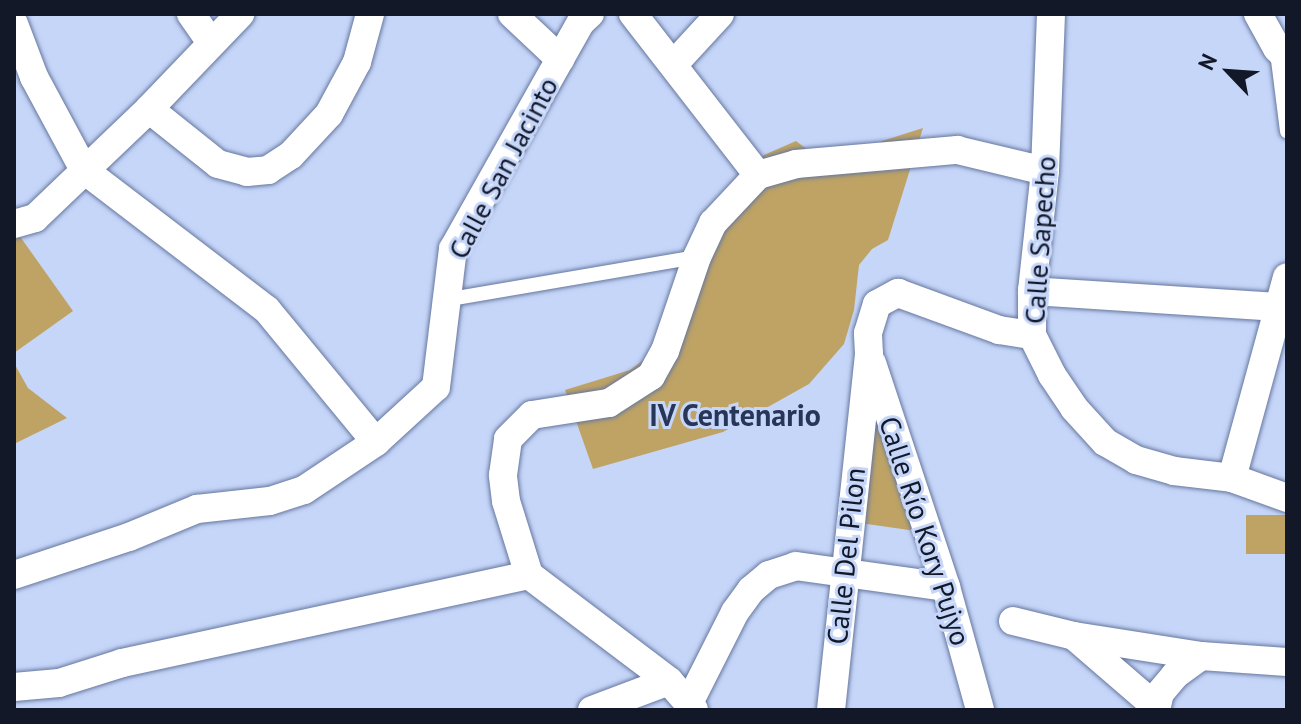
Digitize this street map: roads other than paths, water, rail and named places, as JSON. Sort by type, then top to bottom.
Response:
[{"type":"street","points":[[191,14],[211,43]]},
{"type":"street","points":[[14,224],[35,218],[149,109],[240,14]]},
{"type":"street","points":[[149,109],[218,164],[247,172],[268,170],[291,155],[329,114],[357,62],[370,14]]},
{"type":"street","points":[[512,14],[560,59]]},
{"type":"street","name":"Calle San Jacinto","points":[[14,575],[129,537],[197,509],[270,501],[304,490],[376,442],[436,387],[444,343],[445,300],[453,249],[560,59],[590,14]]},
{"type":"street","points":[[633,14],[758,175]]},
{"type":"street","points":[[674,64],[720,14]]},
{"type":"street","name":"Calle Sapecho","points":[[1051,14],[1045,171],[1032,291],[1032,335],[1066,397],[1105,442],[1136,460],[1174,471],[1232,478],[1287,498]]},
{"type":"street","points":[[1258,14],[1282,54]]},
{"type":"street","points":[[14,24],[34,77],[84,170],[267,310],[376,442]]},
{"type":"street","points":[[946,587],[796,566],[769,575],[735,612],[692,706],[669,681],[529,575],[506,501],[503,475],[508,439],[532,415],[609,403],[651,376],[665,351],[697,257],[713,223],[758,175],[796,164],[957,150],[1045,171]]},
{"type":"street","points":[[1232,478],[1287,277]]},
{"type":"street","points":[[1032,291],[1279,307]]},
{"type":"street","name":"Calle Del Pilon","points":[[831,710],[843,573],[869,354],[868,333],[877,304],[898,293],[999,330],[1032,335]]},
{"type":"street","name":"Calle Río Kory Pujyo","points":[[869,354],[946,587],[980,710]]},
{"type":"street","points":[[14,687],[59,683],[122,663],[529,575]]},
{"type":"street","points":[[1013,621],[1074,636],[1201,656],[1287,662]]},
{"type":"street","points":[[1074,636],[1156,708],[1175,675],[1201,656]]},
{"type":"street","points":[[592,710],[669,681]]},
{"type":"lane","points":[[1282,54],[1287,131]]},
{"type":"lane","points":[[445,300],[697,257]]},
{"type":"district","name":"IV Centenario","points":[[735,415]]}]
